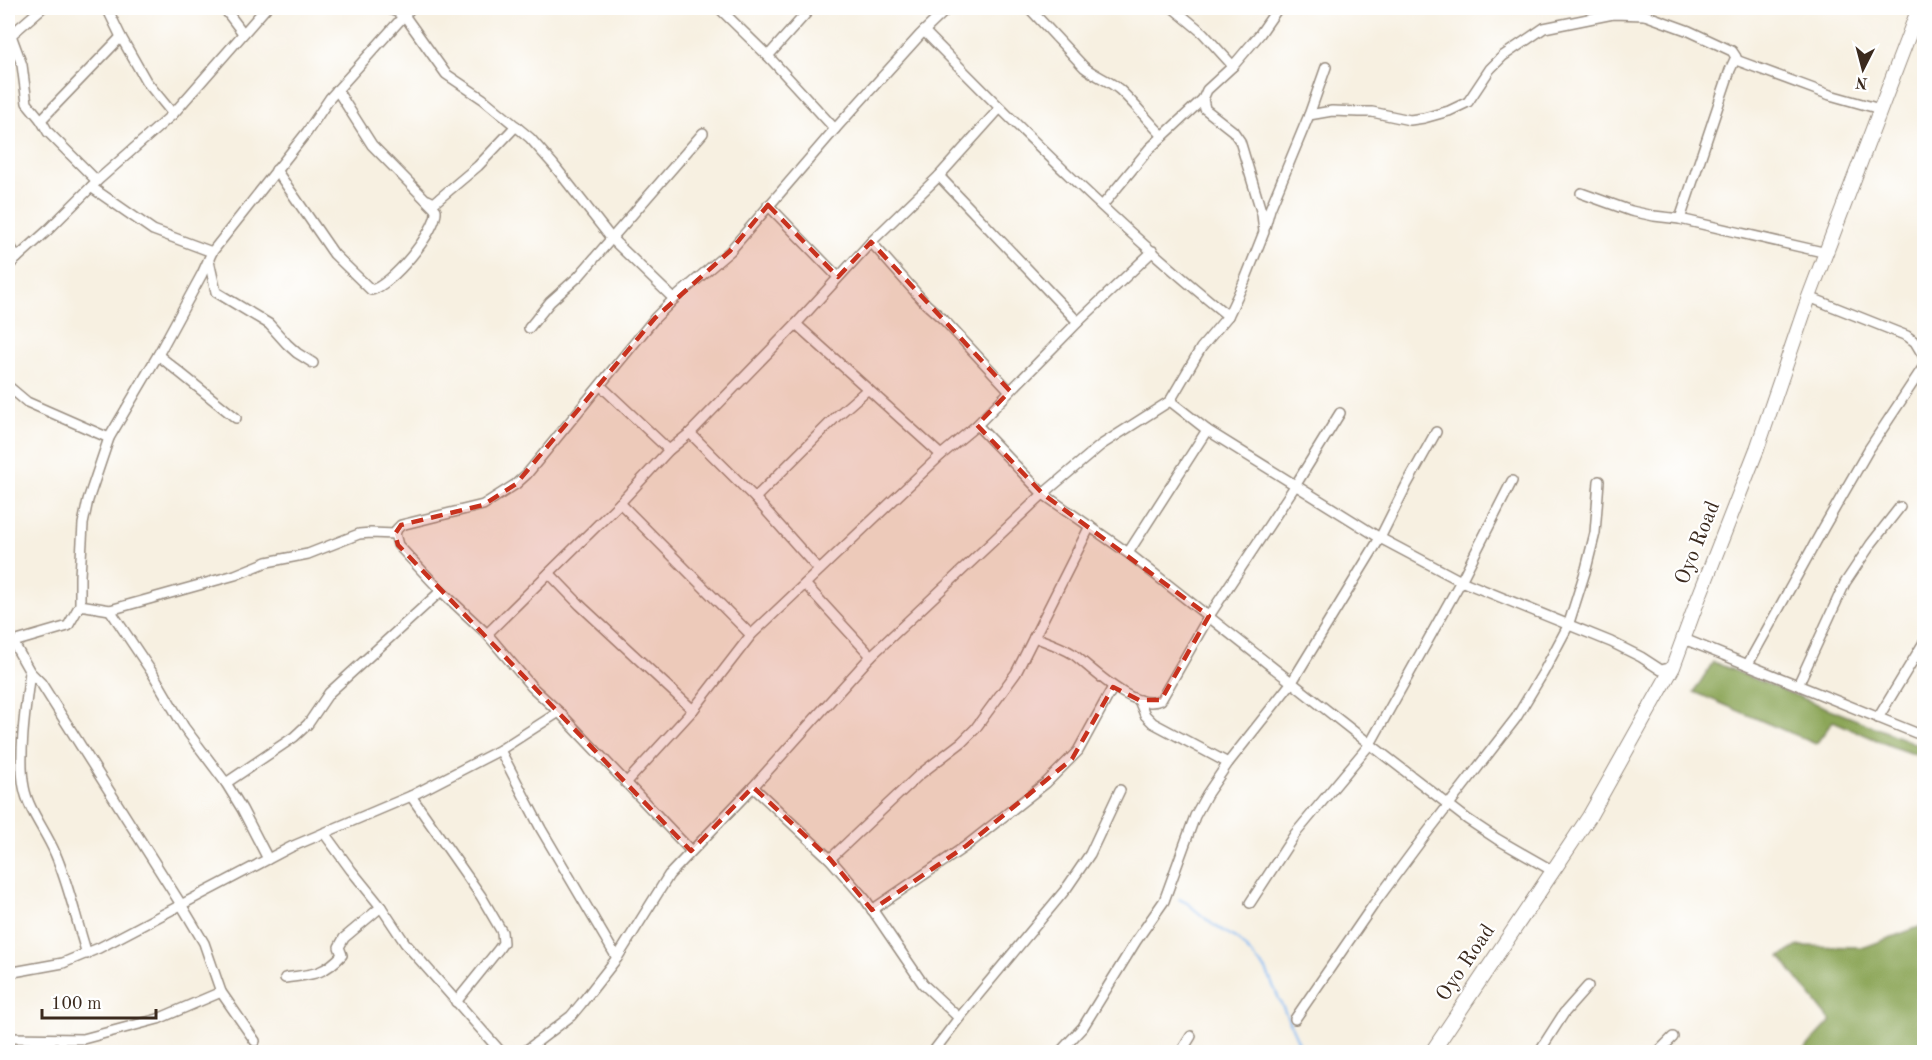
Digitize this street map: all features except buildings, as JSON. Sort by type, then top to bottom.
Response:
[{"type":"highway","name":"Oyo Road","points":[[1432,1053],[1589,817],[1673,668],[1757,449],[1809,297],[1919,8]]},
{"type":"street","points":[[42,8],[9,34],[22,65],[27,103],[48,132],[94,184],[153,230],[211,256]]},
{"type":"street","points":[[107,8],[147,81],[173,114]]},
{"type":"street","points":[[224,8],[243,33]]},
{"type":"street","points":[[8,266],[94,184],[173,114],[266,8]]},
{"type":"street","points":[[387,8],[404,15],[446,74],[483,99],[530,138],[611,238],[674,299]]},
{"type":"street","points":[[255,1041],[221,992],[204,943],[182,906],[40,683],[10,643],[68,626],[80,605],[83,524],[88,500],[109,438],[158,355],[211,256],[337,90],[411,8]]},
{"type":"street","points":[[768,56],[811,8]]},
{"type":"street","points":[[691,852],[559,712],[532,687],[487,634],[441,591],[398,545],[395,534],[401,525],[483,505],[516,484],[548,450],[636,340],[674,299],[730,251],[835,129],[924,31],[948,8]]},
{"type":"street","points":[[1029,8],[1084,67],[1120,90],[1162,136]]},
{"type":"street","points":[[1173,8],[1203,33],[1233,66]]},
{"type":"street","points":[[1102,206],[1149,149],[1203,99],[1207,90],[1233,66],[1278,8]]},
{"type":"street","points":[[1633,8],[1732,51],[1736,57],[1680,219]]},
{"type":"street","points":[[720,9],[768,56],[835,129]]},
{"type":"street","points":[[1309,115],[1332,111],[1372,112],[1410,120],[1449,111],[1468,102],[1490,69],[1503,56],[1544,28],[1613,14],[1645,15]]},
{"type":"street","points":[[924,31],[1102,206],[1195,290],[1228,316]]},
{"type":"street","points":[[41,120],[121,37]]},
{"type":"street","points":[[1736,60],[1830,95],[1881,109]]},
{"type":"street","points":[[524,1053],[571,1016],[617,958],[669,875],[753,787],[871,656],[1043,494],[1101,445],[1170,400],[1201,348],[1228,316],[1245,280],[1264,232],[1270,209],[1326,67]]},
{"type":"street","points":[[276,170],[334,254],[371,290],[381,286],[397,273],[414,252],[433,225],[436,210],[372,145],[337,90]]},
{"type":"street","points":[[1203,99],[1205,109],[1233,131],[1240,141],[1262,214],[1264,232]]},
{"type":"street","points":[[487,634],[620,503],[669,450],[690,433],[796,324],[871,242],[939,176],[1000,108]]},
{"type":"street","points":[[426,199],[434,203],[478,166],[516,126]]},
{"type":"street","points":[[529,328],[550,302],[579,276],[703,133]]},
{"type":"street","points":[[939,176],[1078,322]]},
{"type":"street","points":[[1581,193],[1631,211],[1680,219],[1827,253]]},
{"type":"street","points":[[768,205],[838,277]]},
{"type":"street","points":[[8,242],[17,258]]},
{"type":"street","points":[[871,242],[926,304],[1010,391]]},
{"type":"street","points":[[626,783],[693,710],[751,635],[941,455],[977,425],[1078,322],[1153,251]]},
{"type":"street","points":[[211,256],[216,292],[269,324],[297,353],[313,363]]},
{"type":"street","points":[[1809,297],[1907,336],[1915,342],[1924,357]]},
{"type":"street","points":[[796,324],[941,455]]},
{"type":"street","points":[[158,355],[236,418]]},
{"type":"street","points":[[1748,664],[1869,449],[1924,366]]},
{"type":"street","points":[[8,386],[27,402],[109,438]]},
{"type":"street","points":[[601,386],[669,450]]},
{"type":"street","points":[[755,498],[837,416],[868,389]]},
{"type":"street","points":[[1170,400],[1207,430],[1380,538],[1461,581],[1611,642],[1661,670],[1673,668]]},
{"type":"street","points":[[1034,637],[1072,654],[1113,687],[1139,700],[1153,702],[1161,700],[1209,616],[1340,413]]},
{"type":"street","points":[[977,425],[1043,494],[1128,553],[1467,819],[1553,871]]},
{"type":"street","points":[[1128,553],[1207,430]]},
{"type":"street","points":[[1060,1053],[1083,1027],[1136,941],[1164,901],[1195,816],[1228,763],[1292,682],[1380,538],[1436,432]]},
{"type":"street","points":[[690,433],[755,498],[819,570]]},
{"type":"street","points":[[1250,903],[1295,834],[1370,744],[1461,581],[1512,480]]},
{"type":"street","points":[[1295,1019],[1423,837],[1516,718],[1543,673],[1568,626],[1595,533],[1599,481]]},
{"type":"street","points":[[620,503],[751,635]]},
{"type":"street","points":[[1798,685],[1845,583],[1876,536],[1900,507]]},
{"type":"street","points":[[830,859],[919,775],[975,729],[1016,673],[1090,526]]},
{"type":"street","points":[[80,605],[110,610],[235,575],[267,562],[308,554],[359,534],[395,534]]},
{"type":"street","points":[[549,573],[580,605],[693,710]]},
{"type":"street","points":[[805,584],[871,656]]},
{"type":"street","points":[[226,783],[294,737],[308,724],[329,693],[441,591]]},
{"type":"street","points":[[110,610],[153,674],[184,727],[226,783],[268,859]]},
{"type":"street","points":[[1684,639],[1916,733],[1924,733]]},
{"type":"street","points":[[1878,718],[1924,642]]},
{"type":"street","points":[[30,672],[21,769],[24,788],[28,801],[50,839],[63,871],[87,954]]},
{"type":"street","points":[[872,910],[966,846],[1046,783],[1078,751],[1113,687]]},
{"type":"street","points":[[1139,700],[1145,715],[1153,723],[1228,763]]},
{"type":"street","points":[[8,973],[63,963],[87,954],[268,859],[411,796],[500,750],[559,712]]},
{"type":"street","points":[[500,750],[541,830],[617,958]]},
{"type":"street","points":[[753,787],[830,859],[865,899],[923,984],[959,1018]]},
{"type":"street","points":[[933,1053],[959,1018],[1066,889],[1090,854],[1120,790]]},
{"type":"street","points":[[411,796],[481,896],[502,932],[503,943],[456,1002]]},
{"type":"street","points":[[324,833],[381,907],[405,943],[501,1053]]},
{"type":"street","points":[[285,978],[321,973],[342,955],[339,947],[344,938],[381,907]]},
{"type":"street","points":[[1539,1053],[1564,1013],[1588,986]]},
{"type":"street","points":[[8,1038],[83,1039],[158,1019],[221,992]]},
{"type":"street","points":[[1181,1053],[1191,1036]]},
{"type":"street","points":[[1658,1053],[1673,1037]]},
{"type":"highlighted area","points":[[768,205],[838,277],[871,242],[1010,391],[977,425],[1043,494],[1209,616],[1161,700],[1139,700],[1113,687],[1072,759],[966,846],[891,898],[872,910],[830,859],[753,787],[691,851],[398,545],[395,534],[401,525],[483,505],[516,484],[655,318],[730,251]]},
{"type":"green space","points":[[1713,662],[1919,745],[1924,744],[1924,758],[1833,721],[1816,744],[1694,692]]},
{"type":"green space","points":[[1924,925],[1924,1052],[1802,1052],[1831,1021],[1780,957],[1798,946],[1865,947]]},
{"type":"waterway","points":[[1179,899],[1212,924],[1237,939],[1266,970],[1303,1052]]}]
